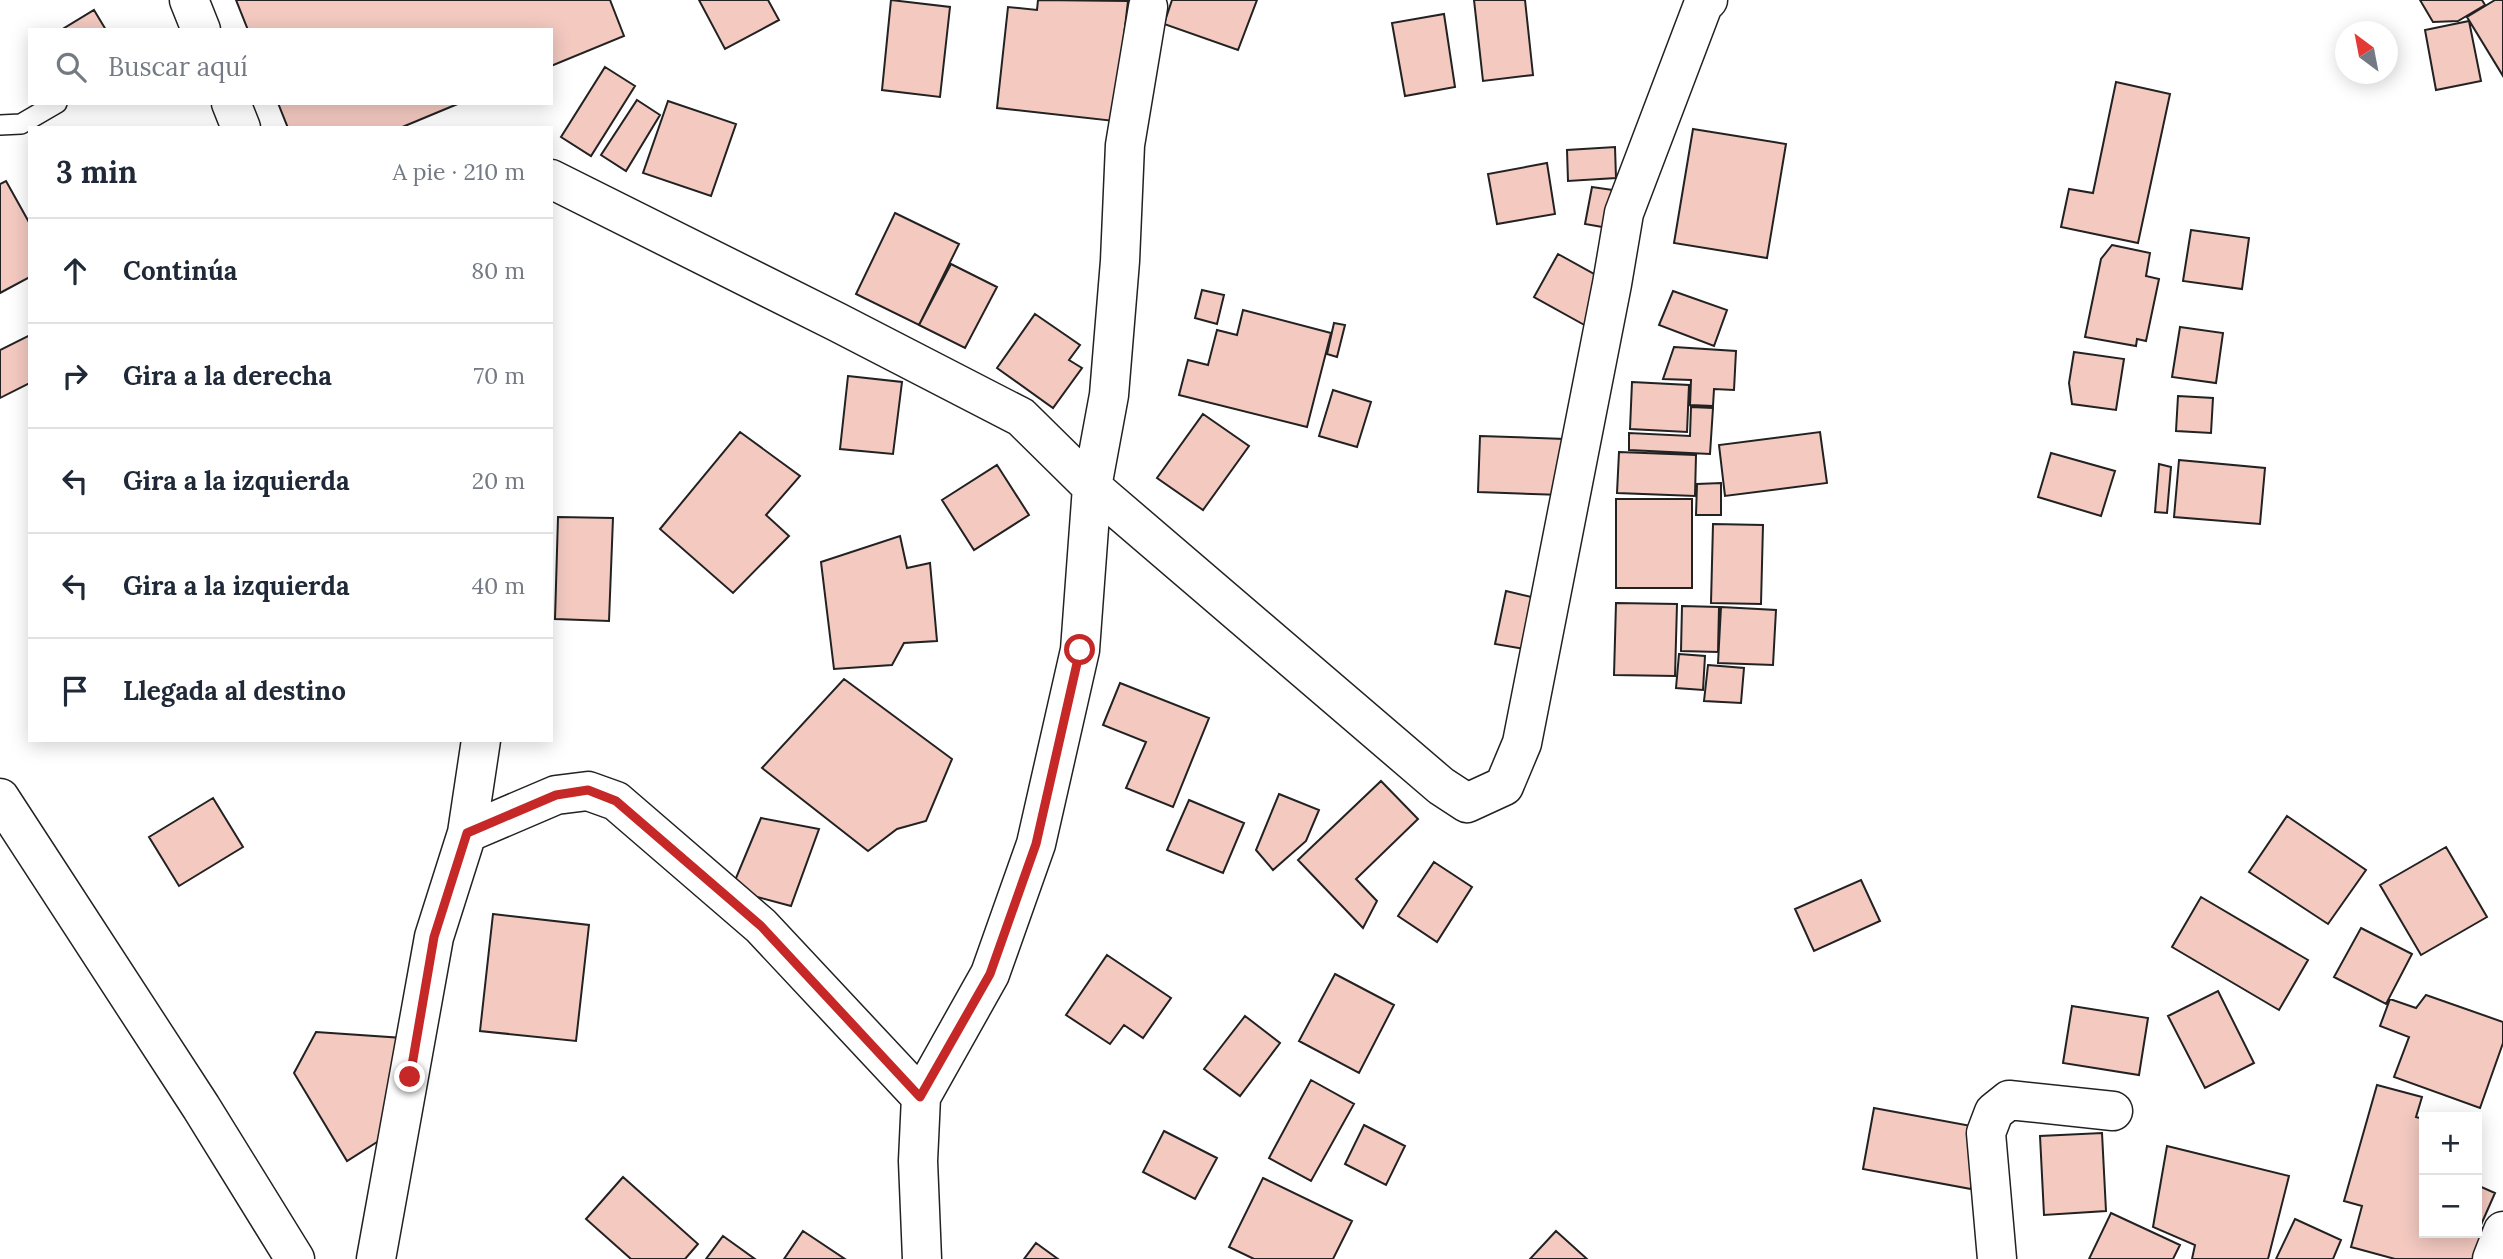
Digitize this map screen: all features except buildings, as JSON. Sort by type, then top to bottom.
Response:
[{"type":"street","points":[[553,180],[801,303],[1021,417],[1091,487],[1441,786],[1467,803],[1504,786],[1522,743],[1624,213],[1703,5],[1708,0]]},
{"type":"street","points":[[922,1259],[918,1161],[920,1097],[990,974],[1036,844],[1080,650],[1091,487],[1109,395],[1120,261],[1125,145],[1148,7]]},
{"type":"street","points":[[232,105],[241,126]]},
{"type":"street","points":[[376,1259],[434,937],[467,833],[481,742]]},
{"type":"street","points":[[467,833],[556,795],[588,790],[616,801],[761,926],[920,1097]]},
{"type":"street","points":[[0,798],[201,1107],[295,1259]]},
{"type":"street","points":[[1997,1259],[1986,1133],[1994,1112],[2009,1100],[2113,1111]]},
{"type":"street","points":[[2491,1259],[2503,1231]]},
{"type":"lane","points":[[0,125],[21,124],[54,105]]},
{"type":"route","points":[[410,1077],[434,937],[467,833],[556,795],[588,790],[616,801],[761,926],[920,1097],[990,974],[1036,844],[1080,650]]}]
